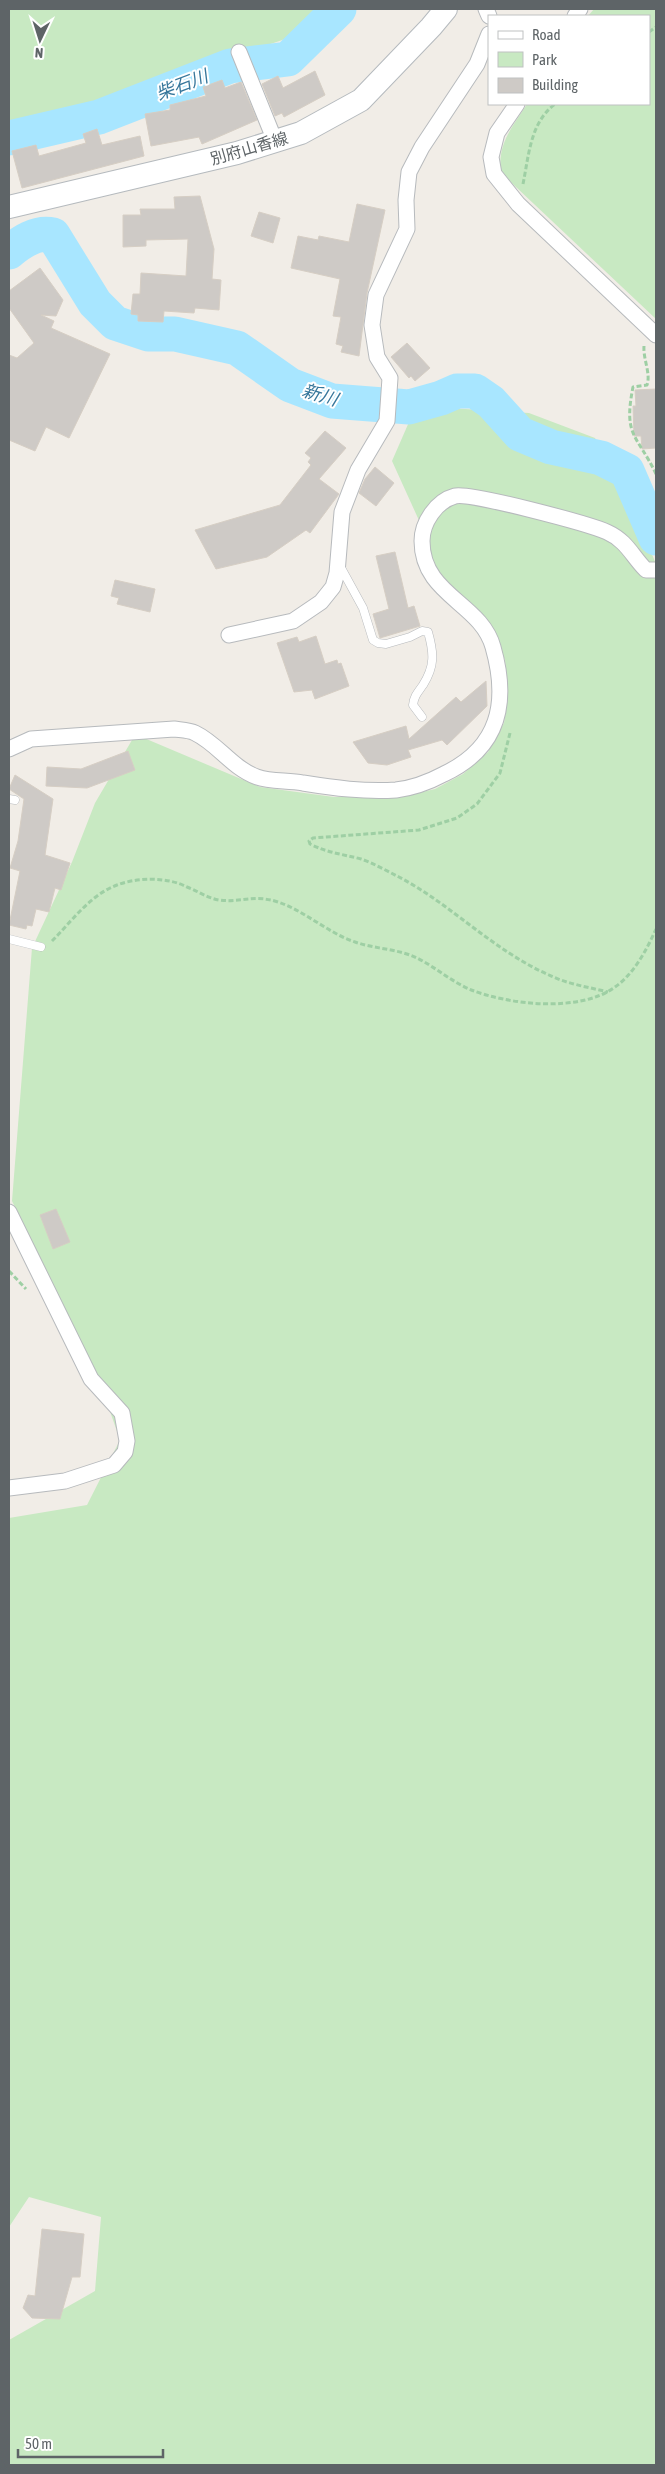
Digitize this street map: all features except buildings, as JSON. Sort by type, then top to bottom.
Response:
[{"type":"main road","name":"別府山香線","points":[[9,207],[237,153],[301,133],[361,100],[432,27],[446,9]]},
{"type":"street","points":[[229,635],[294,621],[313,609],[325,598],[333,586],[338,562],[340,526],[346,502],[358,470],[387,421],[390,378],[377,357],[372,325],[376,295],[407,229],[406,200],[409,172],[422,147],[477,64],[488,36]]},
{"type":"street","points":[[239,52],[275,141]]},
{"type":"street","points":[[516,105],[497,133],[491,157],[494,174],[518,204],[652,332]]},
{"type":"street","points":[[9,749],[31,739],[174,729],[193,732],[212,744],[241,770],[258,777],[349,790],[397,790],[426,783],[461,766],[484,745],[496,724],[501,675],[492,643],[486,630],[430,575],[423,561],[422,539],[426,523],[435,509],[455,496],[488,499],[607,532],[631,549],[637,561],[646,570],[656,570]]},
{"type":"street","points":[[9,1212],[91,1379],[122,1413],[127,1441],[125,1452],[114,1465],[65,1481],[9,1488]]},
{"type":"lane","points":[[338,562],[363,608],[373,640],[378,644],[386,644],[410,637],[422,631],[428,632],[434,661],[425,682],[414,697],[414,706],[422,717]]},
{"type":"lane","points":[[9,939],[41,946]]},
{"type":"path","points":[[518,204],[535,130],[544,115],[555,105]]},
{"type":"path","points":[[652,332],[644,342],[644,356],[649,380],[647,385],[633,387],[628,412],[632,434],[656,474]]},
{"type":"path","points":[[511,728],[500,773],[477,804],[457,818],[419,830],[313,838],[309,841],[310,844],[324,852],[361,860],[398,876],[447,907],[528,965],[550,976],[608,992]]},
{"type":"path","points":[[41,946],[48,946],[88,904],[103,892],[116,885],[144,880],[176,882],[219,900],[252,897],[280,902],[354,942],[417,958],[469,989],[497,997],[535,1003],[572,1004],[608,992],[617,986],[636,964],[656,929]]},
{"type":"green space","points":[[9,9],[345,9],[337,21],[9,135]]},
{"type":"green space","points":[[594,9],[656,9],[656,319],[501,173],[500,162],[504,144],[511,128],[526,105],[650,105],[650,15],[589,15]]},
{"type":"green space","points":[[416,406],[529,413],[595,438],[641,528],[656,564],[656,2465],[9,2465],[9,2340],[95,2291],[101,2217],[29,2197],[9,2227],[9,1518],[87,1505],[120,1440],[98,1377],[12,1201],[32,948],[72,862],[95,803],[132,740],[144,738],[260,787],[334,797],[401,797],[435,789],[463,774],[488,752],[504,723],[508,696],[505,660],[490,626],[470,602],[446,583],[430,558],[422,527],[392,461]]},
{"type":"waterway","name":"柴石川","points":[[9,138],[99,117],[230,66],[288,59],[339,9]]},
{"type":"waterway","name":"新川","points":[[9,252],[24,241],[35,236],[53,235],[95,303],[115,323],[148,334],[175,334],[237,348],[290,385],[332,401],[409,407],[441,398],[457,391],[475,391],[491,402],[520,434],[551,447],[601,458],[627,471],[656,538]]}]
